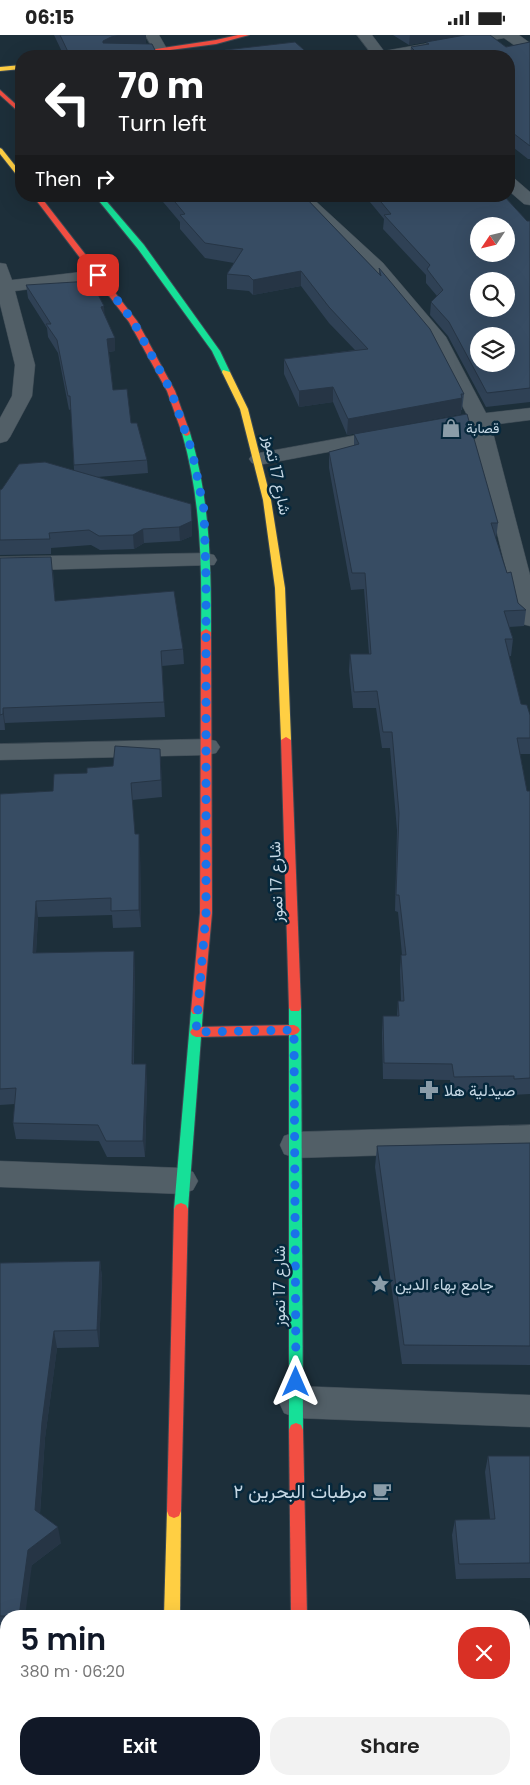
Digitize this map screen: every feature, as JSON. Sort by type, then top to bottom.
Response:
[{"type":"main road","points":[[176,50],[246,35]]},
{"type":"main road","points":[[0,69],[15,68]]},
{"type":"main road","points":[[0,92],[15,106]]},
{"type":"main road","points":[[0,150],[15,169]]},
{"type":"main road","points":[[41,202],[133,321],[171,391],[192,451],[204,510],[207,747],[206,913],[182,1181],[172,1610]]},
{"type":"main road","name":"شارع 17 تموز","points":[[103,202],[141,247],[216,351],[244,409],[259,459],[280,588],[295,953],[296,1402],[299,1610]]},
{"type":"main road","points":[[196,1032],[294,1030]]},
{"type":"street","points":[[152,35],[160,50]]},
{"type":"street","points":[[364,35],[375,50]]},
{"type":"street","points":[[414,50],[499,35]]},
{"type":"street","points":[[510,35],[530,51]]},
{"type":"street","points":[[515,188],[530,200]]},
{"type":"street","points":[[307,202],[377,267],[439,341],[479,419],[520,543],[530,619]]},
{"type":"street","points":[[0,437],[22,396],[25,365],[2,281],[98,275]]},
{"type":"street","points":[[441,426],[479,419],[530,414]]},
{"type":"street","points":[[259,459],[412,431]]},
{"type":"street","points":[[0,564],[206,560]]},
{"type":"street","points":[[0,752],[207,747]]},
{"type":"street","points":[[295,1145],[530,1138]]},
{"type":"street","points":[[0,1175],[182,1181]]},
{"type":"street","points":[[296,1402],[530,1411]]},
{"type":"building","points":[[60,35],[121,35],[111,37],[103,41],[103,43],[152,44],[155,50],[67,50]]},
{"type":"building","points":[[465,35],[490,35],[506,47],[530,42],[530,146],[515,135],[515,50],[414,50],[411,47],[429,44],[426,42]]},
{"type":"building","points":[[295,42],[304,50],[225,50]]},
{"type":"building","points":[[175,202],[310,202],[381,276],[379,268],[430,329],[464,394],[461,394],[462,398],[348,419],[333,387],[299,391],[284,359],[368,349],[329,307],[301,271],[253,280],[249,276],[227,274],[243,249],[205,243],[180,215],[185,214]]},
{"type":"building","points":[[381,202],[510,202],[527,221],[530,221],[530,388],[487,393],[476,372],[515,372],[515,327],[470,327],[470,361],[449,322],[431,302],[443,290],[427,269],[430,265],[384,215],[391,214]]},
{"type":"building","points":[[91,281],[104,306],[101,307],[115,338],[107,339],[113,390],[127,389],[131,423],[137,423],[147,460],[74,465],[70,396],[68,396],[57,340],[46,324],[51,324],[26,285]]},
{"type":"building","points":[[467,414],[498,523],[491,523],[507,573],[511,572],[518,603],[526,610],[504,611],[513,639],[505,639],[521,704],[527,705],[530,715],[530,738],[517,738],[527,791],[530,791],[530,1078],[514,1079],[514,1076],[454,1077],[452,1064],[384,1063],[383,1016],[399,1016],[398,1001],[404,1001],[401,955],[406,955],[399,895],[396,895],[399,813],[392,732],[383,732],[377,691],[354,692],[350,654],[371,654],[365,573],[352,573],[329,452],[359,444],[354,434]]},
{"type":"building","points":[[45,462],[191,504],[192,521],[179,527],[143,529],[133,535],[99,536],[89,530],[49,533],[50,539],[0,540],[0,490],[19,464]]},
{"type":"building","points":[[51,557],[55,601],[174,591],[183,649],[161,651],[164,702],[3,708],[3,714],[0,715],[0,558]]},
{"type":"building","points":[[115,746],[160,749],[161,780],[131,783],[135,834],[139,834],[139,910],[111,911],[111,898],[36,901],[33,953],[134,951],[132,1064],[146,1064],[143,1141],[106,1141],[98,1125],[13,1123],[16,1088],[0,1089],[0,794],[53,791],[54,774],[87,773],[87,768],[113,766]]},
{"type":"building","points":[[530,1143],[530,1346],[404,1345],[377,1146]]},
{"type":"building","points":[[100,1261],[97,1330],[54,1331],[42,1422],[35,1510],[58,1527],[28,1550],[20,1610],[0,1610],[0,1263]]},
{"type":"building","points":[[488,1456],[530,1456],[530,1563],[459,1564],[455,1520],[495,1519]]},
{"type":"traffic: fast","points":[[103,202],[141,247],[216,351],[226,372]]},
{"type":"traffic: fast","points":[[186,433],[193,457],[202,507],[206,632]]},
{"type":"traffic: fast","points":[[295,1008],[296,1430]]},
{"type":"traffic: fast","points":[[181,1209],[197,1011]]},
{"type":"traffic: slow","points":[[0,69],[15,68]]},
{"type":"traffic: slow","points":[[0,150],[15,169]]},
{"type":"traffic: slow","points":[[226,372],[244,409],[267,500],[280,588],[286,740]]},
{"type":"traffic: slow","points":[[172,1610],[174,1511]]},
{"type":"traffic: jam","points":[[157,50],[216,42],[246,35]]},
{"type":"traffic: jam","points":[[0,92],[15,106]]},
{"type":"traffic: jam","points":[[41,202],[133,321],[171,391],[186,433]]},
{"type":"traffic: jam","points":[[197,1011],[206,913],[206,632]]},
{"type":"traffic: jam","points":[[286,740],[295,1008]]},
{"type":"traffic: jam","points":[[196,1032],[294,1030]]},
{"type":"traffic: jam","points":[[174,1511],[181,1209]]},
{"type":"traffic: jam","points":[[296,1430],[299,1610]]},
{"type":"place","name":"قصابة","points":[[451,428]]},
{"type":"place","name":"صيدلية هلا","points":[[429,1090]]},
{"type":"place","name":"جامع بهاء الدين","points":[[380,1284]]},
{"type":"place","name":"مرطبات البحرين ٢","points":[[382,1491]]},
{"type":"route","points":[[98,275],[133,321],[171,391],[192,451],[204,510],[207,747],[206,913],[196,1032],[294,1030],[296,1382]]}]
